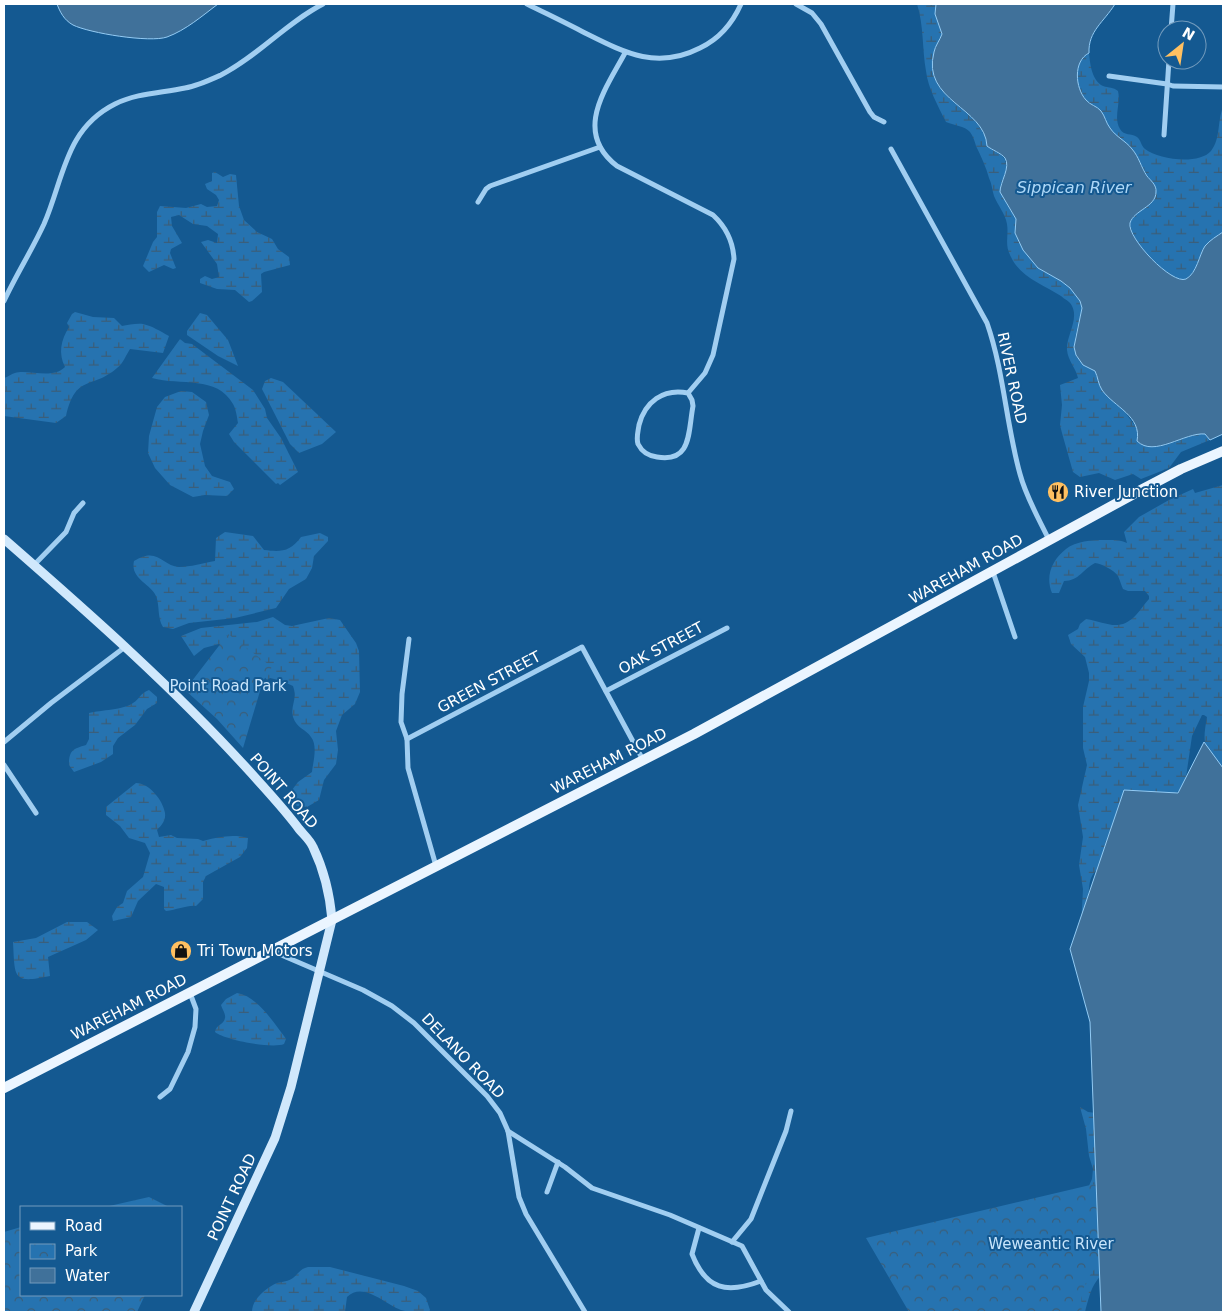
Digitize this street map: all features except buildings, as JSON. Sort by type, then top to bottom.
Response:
[{"type":"main road","name":"WAREHAM ROAD","points":[[4,1088],[643,760],[1149,486],[1223,451]]},
{"type":"street","points":[[4,301],[44,223],[72,147],[81,132],[93,119],[108,108],[124,100],[140,95],[186,88],[220,75],[303,16],[324,4]]},
{"type":"street","points":[[527,4],[625,53],[644,58],[665,58],[695,51],[720,34],[741,4]]},
{"type":"street","points":[[796,4],[812,13],[821,24],[870,112],[874,117],[884,122]]},
{"type":"street","points":[[1172,20],[1173,4]]},
{"type":"street","points":[[625,53],[596,110],[594,129],[600,147],[617,166],[708,212],[721,224],[730,241],[733,253],[733,266],[714,355],[704,373],[688,393]]},
{"type":"street","points":[[1164,135],[1168,70]]},
{"type":"street","points":[[1109,76],[1173,86],[1223,87]]},
{"type":"street","points":[[478,202],[490,186],[600,147]]},
{"type":"street","name":"RIVER ROAD","points":[[891,149],[987,323],[996,351],[1020,473],[1029,498],[1049,540]]},
{"type":"street","points":[[679,391],[688,393],[693,406],[683,451],[677,456],[666,458],[646,454],[640,447],[637,438],[645,409],[655,399],[669,393],[679,391]]},
{"type":"street","points":[[34,565],[66,532],[74,513],[83,503]]},
{"type":"street","name":"POINT ROAD","points":[[4,539],[176,694],[224,743],[286,812],[313,846],[330,901],[332,920],[291,1087],[275,1138],[194,1312]]},
{"type":"street","points":[[993,572],[1015,636]]},
{"type":"street","name":"OAK STREET","points":[[606,692],[727,628]]},
{"type":"street","points":[[409,639],[402,694],[401,722],[407,739],[408,768],[436,866]]},
{"type":"street","points":[[4,742],[51,703],[125,647]]},
{"type":"street","name":"GREEN STREET","points":[[407,739],[582,647],[606,692]]},
{"type":"street","points":[[606,692],[643,760]]},
{"type":"street","points":[[4,765],[36,813]]},
{"type":"street","name":"DELANO ROAD","points":[[272,951],[319,970],[379,998],[406,1016],[487,1096],[500,1113],[508,1130],[519,1197],[526,1214],[585,1312]]},
{"type":"street","points":[[160,1097],[170,1089],[188,1052],[195,1027],[196,1009],[190,993]]},
{"type":"street","points":[[732,1242],[752,1219],[786,1131],[791,1110]]},
{"type":"street","points":[[508,1130],[558,1162],[592,1188],[670,1215],[742,1246],[766,1290],[789,1312]]},
{"type":"street","points":[[547,1192],[558,1162]]},
{"type":"street","points":[[699,1228],[692,1254],[702,1275],[722,1287],[746,1287],[761,1281]]},
{"type":"green space","points":[[917,4],[936,4],[936,16],[942,34],[934,52],[932,69],[936,82],[944,93],[976,122],[983,133],[987,146],[1005,159],[1006,167],[1000,187],[1006,203],[1016,219],[1015,233],[1024,250],[1038,268],[1070,288],[1080,301],[1082,308],[1075,338],[1076,355],[1083,365],[1095,371],[1099,384],[1115,403],[1121,407],[1139,431],[1137,441],[1151,447],[1159,447],[1199,434],[1205,434],[1210,440],[1181,452],[1169,468],[1141,479],[1133,474],[1115,480],[1099,473],[1080,477],[1073,472],[1060,425],[1062,405],[1060,385],[1078,378],[1067,350],[1074,311],[1068,301],[1020,270],[1011,257],[1008,248],[1006,220],[994,196],[991,182],[973,137],[965,128],[946,122],[931,90],[926,71],[921,21]]},
{"type":"green space","points":[[1089,53],[1092,72],[1099,84],[1118,91],[1117,120],[1120,129],[1124,133],[1137,137],[1144,148],[1151,153],[1179,159],[1198,158],[1205,155],[1211,151],[1216,141],[1223,107],[1223,232],[1205,246],[1195,269],[1185,279],[1178,279],[1150,258],[1131,228],[1131,221],[1134,216],[1148,205],[1152,182],[1133,151],[1111,130],[1100,111],[1087,101],[1080,90],[1077,76],[1078,69],[1080,62]]},
{"type":"green space","points":[[215,172],[223,177],[230,174],[236,175],[239,206],[244,220],[257,232],[272,239],[278,249],[289,257],[290,265],[261,274],[262,292],[249,302],[235,290],[217,289],[200,283],[200,279],[205,276],[212,279],[219,277],[217,264],[201,242],[208,240],[217,243],[218,234],[207,226],[193,224],[179,215],[171,217],[172,226],[182,243],[171,249],[170,253],[176,268],[173,269],[164,265],[149,272],[143,266],[157,237],[157,212],[160,206],[186,208],[201,204],[207,207],[217,206],[219,200],[216,195],[207,189],[205,184],[212,181],[212,173]]},
{"type":"green space","points":[[75,312],[93,317],[114,318],[122,326],[141,324],[153,327],[169,336],[163,353],[130,349],[123,362],[117,368],[108,375],[86,384],[75,393],[66,416],[56,423],[4,416],[4,378],[20,372],[54,373],[65,367],[61,347],[69,327],[67,323]]},
{"type":"green space","points":[[200,313],[207,315],[228,340],[238,366],[218,356],[187,335],[187,331]]},
{"type":"green space","points":[[180,339],[185,343],[192,344],[253,390],[298,472],[280,485],[276,484],[234,442],[229,434],[238,423],[235,408],[226,395],[218,389],[197,383],[152,378]]},
{"type":"green space","points":[[271,378],[283,382],[336,432],[322,444],[299,453],[290,444],[262,389],[265,381]]},
{"type":"green space","points":[[181,391],[192,392],[206,402],[209,415],[200,444],[205,466],[212,476],[230,482],[234,489],[227,496],[205,495],[193,497],[170,485],[155,468],[148,453],[149,436],[157,407],[165,397]]},
{"type":"green space","points":[[1223,485],[1223,775],[1206,749],[1207,717],[1202,715],[1192,736],[1186,777],[1181,790],[1171,795],[1138,791],[1127,795],[1097,870],[1090,880],[1088,901],[1081,926],[1083,889],[1079,865],[1083,837],[1078,805],[1087,765],[1083,748],[1083,707],[1089,673],[1085,657],[1071,644],[1068,635],[1078,629],[1080,624],[1086,619],[1112,625],[1124,624],[1138,613],[1149,599],[1149,596],[1145,591],[1128,591],[1123,589],[1116,574],[1108,568],[1095,563],[1077,577],[1064,581],[1059,593],[1052,593],[1049,580],[1051,569],[1061,553],[1070,546],[1094,540],[1116,540],[1127,543],[1124,532],[1139,517],[1193,489],[1195,493]]},
{"type":"green space","points":[[225,532],[253,536],[264,550],[270,551],[285,550],[293,546],[301,537],[320,533],[328,537],[328,541],[314,556],[312,568],[306,579],[289,589],[276,608],[235,618],[189,623],[173,629],[163,627],[156,596],[138,577],[135,572],[134,561],[149,555],[179,567],[215,561],[216,538]]},
{"type":"green space","points":[[273,617],[285,625],[292,626],[329,618],[340,620],[356,643],[359,651],[360,692],[355,704],[342,715],[336,731],[338,750],[336,764],[324,780],[319,800],[307,807],[297,806],[293,802],[292,790],[298,782],[312,772],[314,745],[311,737],[297,724],[293,717],[292,709],[295,695],[293,686],[270,678],[267,680],[253,662],[219,644],[204,648],[194,656],[181,636],[201,628],[257,622]]},
{"type":"green space","name":"Point Road Park","points":[[228,634],[272,667],[263,681],[243,748],[217,719],[185,690]]},
{"type":"green space","points":[[149,690],[157,697],[157,703],[147,709],[135,725],[118,738],[113,746],[113,754],[101,762],[74,772],[69,765],[70,756],[75,749],[86,745],[89,739],[89,713],[129,705]]},
{"type":"green space","points":[[136,783],[146,786],[155,793],[164,808],[164,820],[157,830],[159,837],[171,835],[177,838],[203,841],[226,836],[237,836],[248,838],[247,848],[240,857],[206,876],[203,882],[203,899],[196,906],[166,911],[164,909],[164,887],[156,884],[138,901],[131,917],[113,921],[112,916],[117,907],[123,903],[127,891],[143,877],[150,853],[145,843],[129,838],[120,826],[106,815],[106,807]]},
{"type":"green space","points":[[67,922],[87,922],[98,930],[86,940],[48,957],[50,976],[28,979],[18,976],[14,964],[13,942],[36,938]]},
{"type":"green space","points":[[237,993],[251,999],[264,1010],[286,1039],[284,1044],[249,1043],[228,1038],[215,1032],[225,1018],[221,1005],[226,999]]},
{"type":"green space","points":[[1080,1107],[1088,1112],[1096,1113],[1110,1267],[1099,1277],[1093,1287],[1085,1312],[1074,1312],[1088,1188],[1092,1179],[1093,1169]]},
{"type":"green space","name":"Weweantic River","points":[[1103,1182],[1120,1242],[1098,1265],[1087,1282],[1081,1301],[1082,1312],[909,1312],[866,1238]]},
{"type":"green space","points":[[149,1197],[167,1206],[109,1206]]},
{"type":"green space","points":[[20,1227],[20,1296],[145,1296],[137,1312],[4,1312],[4,1232]]},
{"type":"green space","points":[[308,1267],[330,1267],[404,1286],[418,1291],[426,1298],[430,1310],[429,1312],[404,1311],[374,1295],[360,1291],[347,1297],[345,1312],[252,1312],[254,1303],[264,1291],[277,1283],[291,1279],[301,1270]]},
{"type":"water","points":[[57,4],[218,4],[181,31],[159,39],[147,39],[92,31],[73,25],[67,21]]},
{"type":"water","name":"Sippican River","points":[[936,4],[1115,4],[1094,33],[1089,45],[1089,53],[1080,62],[1077,75],[1078,82],[1082,95],[1101,111],[1112,131],[1130,146],[1155,187],[1155,197],[1130,223],[1131,230],[1136,239],[1152,259],[1171,275],[1179,279],[1186,279],[1193,273],[1205,246],[1223,232],[1223,434],[1210,440],[1205,434],[1197,434],[1161,446],[1152,447],[1144,445],[1137,441],[1137,432],[1131,418],[1102,390],[1095,371],[1083,365],[1076,355],[1074,347],[1082,308],[1080,301],[1070,288],[1038,268],[1023,250],[1015,233],[1016,219],[1000,192],[1007,166],[1005,158],[987,146],[984,133],[976,122],[945,93],[937,82],[932,69],[935,48],[942,34],[935,14]]},
{"type":"water","points":[[1204,742],[1223,768],[1223,1312],[1101,1312],[1090,1022],[1070,949],[1124,790],[1178,793]]},
{"type":"place","name":"River Junction","points":[[1058,492]]},
{"type":"place","name":"Tri Town Motors","points":[[181,951]]}]
